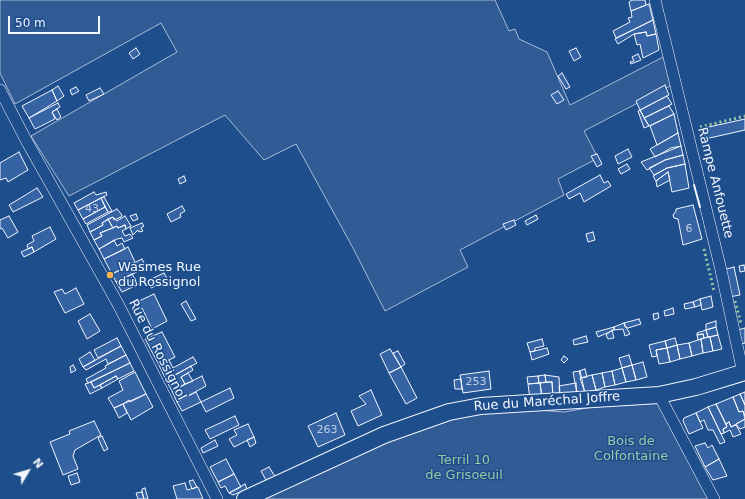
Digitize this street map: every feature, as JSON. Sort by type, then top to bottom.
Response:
[{"type":"street","name":"Rampe Anfouette","points":[[655,0],[721,270],[744,373]]},
{"type":"street","name":"Rue du Rossignol","points":[[0,90],[26,140],[118,304],[217,499]]},
{"type":"street","name":"Rue du Maréchal Joffre","points":[[245,499],[384,435],[448,412],[481,406],[659,394],[696,387],[744,373]]},
{"type":"street","points":[[659,394],[714,499]]},
{"type":"green space","points":[[0,0],[495,0],[509,31],[515,29],[519,39],[547,52],[570,105],[669,54],[676,83],[584,131],[598,158],[558,179],[564,195],[460,250],[468,267],[385,311],[353,248],[296,144],[264,160],[225,115],[69,196],[31,136],[177,52],[161,23],[15,104],[0,73]]},
{"type":"green space","name":"Bois de Colfontaine","points":[[659,395],[714,499],[260,499],[299,473],[481,406],[564,412]]},
{"type":"building","points":[[632,0],[645,0],[646,5],[631,11],[629,2]]},
{"type":"building","points":[[649,4],[653,20],[616,38],[613,31],[630,22],[628,18],[632,17],[631,11]]},
{"type":"building","points":[[653,20],[656,34],[647,36],[646,32],[634,34],[618,44],[615,39]]},
{"type":"building","points":[[646,32],[647,36],[656,34],[659,50],[643,58],[640,44],[637,45],[634,34]]},
{"type":"building","points":[[136,48],[140,54],[133,59],[129,53]]},
{"type":"building","points":[[576,48],[581,57],[574,61],[569,51]]},
{"type":"building","points":[[638,54],[641,60],[631,64],[630,62],[634,61],[632,57]]},
{"type":"building","points":[[562,73],[570,87],[566,89],[558,76]]},
{"type":"building","points":[[665,85],[669,95],[640,110],[636,101]]},
{"type":"building","points":[[58,86],[64,96],[57,101],[52,90]]},
{"type":"building","points":[[76,87],[79,91],[72,95],[70,90]]},
{"type":"building","points":[[100,88],[104,94],[89,101],[86,95]]},
{"type":"building","points":[[52,90],[57,101],[29,118],[22,106]]},
{"type":"building","points":[[558,91],[564,100],[557,104],[551,95]]},
{"type":"building","points":[[667,96],[672,104],[644,118],[640,110]]},
{"type":"building","points":[[58,103],[60,107],[52,112],[55,119],[35,129],[29,118]]},
{"type":"building","points":[[669,106],[674,114],[649,126],[644,118]]},
{"type":"building","points":[[57,109],[61,117],[57,120],[52,112]]},
{"type":"building","points":[[640,110],[649,126],[644,128],[638,111]]},
{"type":"building","points":[[674,114],[678,133],[657,145],[650,126]]},
{"type":"building","points":[[745,119],[745,130],[705,139],[704,128]]},
{"type":"building","points":[[678,133],[681,146],[671,148],[655,157],[650,149]]},
{"type":"building","points":[[681,146],[683,155],[665,160],[647,170],[641,162]]},
{"type":"building","points":[[628,149],[632,157],[618,164],[615,156]]},
{"type":"building","points":[[19,152],[28,170],[8,182],[6,178],[0,180],[0,163]]},
{"type":"building","points":[[597,154],[602,164],[597,167],[591,156]]},
{"type":"building","points":[[683,155],[685,164],[667,168],[654,175],[649,168],[665,160]]},
{"type":"building","points":[[627,164],[630,169],[621,174],[618,169]]},
{"type":"building","points":[[685,164],[689,188],[672,192],[668,172],[656,181],[653,176],[667,168]]},
{"type":"building","points":[[668,172],[670,180],[657,187],[656,181]]},
{"type":"building","points":[[600,175],[604,183],[608,181],[611,186],[584,202],[580,193],[569,199],[566,194]]},
{"type":"building","points":[[184,176],[186,181],[180,184],[178,179]]},
{"type":"building","points":[[37,188],[43,197],[13,212],[9,205]]},
{"type":"building","points":[[94,192],[96,195],[106,192],[107,195],[78,210],[74,203]]},
{"type":"building","points":[[104,197],[112,211],[111,212],[108,212],[101,198]]},
{"type":"building","points":[[101,198],[105,207],[83,219],[78,210]]},
{"type":"building","points":[[693,205],[702,239],[683,245],[678,219],[674,218],[673,215],[676,209]]},
{"type":"building","points":[[182,206],[185,211],[180,214],[181,217],[171,222],[167,214]]},
{"type":"building","points":[[105,207],[108,212],[86,224],[83,219]]},
{"type":"building","points":[[117,209],[122,215],[121,217],[114,220],[113,217],[102,223],[103,225],[90,232],[87,225]]},
{"type":"building","points":[[136,214],[138,219],[133,221],[130,216]]},
{"type":"building","points":[[536,215],[538,219],[527,225],[525,221]]},
{"type":"building","points":[[9,216],[18,232],[8,238],[2,228],[0,229],[0,220]]},
{"type":"building","points":[[125,216],[131,226],[126,229],[125,225],[118,228],[117,226],[113,228],[108,219],[113,217],[117,221]]},
{"type":"building","points":[[108,219],[113,228],[100,233],[102,236],[94,240],[90,232],[103,225],[102,223]]},
{"type":"building","points":[[514,220],[516,225],[506,230],[503,224]]},
{"type":"building","points":[[142,223],[144,226],[141,228],[143,231],[139,232],[138,230],[133,235],[130,228]]},
{"type":"building","points":[[125,225],[126,229],[122,231],[125,236],[130,234],[133,238],[124,242],[122,238],[117,239],[99,249],[94,240],[102,236],[100,233],[117,226],[118,228]]},
{"type":"building","points":[[50,227],[56,239],[34,252],[32,247],[28,249],[27,245],[34,241],[32,236]]},
{"type":"building","points":[[593,232],[595,240],[588,242],[586,234]]},
{"type":"building","points":[[114,240],[117,246],[122,243],[125,249],[104,259],[99,249]]},
{"type":"building","points":[[32,247],[34,252],[24,257],[21,252]]},
{"type":"building","points":[[128,247],[135,262],[112,274],[104,259]]},
{"type":"building","points":[[142,259],[144,263],[134,268],[137,272],[116,282],[112,274]]},
{"type":"building","points":[[744,265],[745,271],[740,272],[739,266]]},
{"type":"building","points":[[734,267],[740,295],[729,297],[723,270]]},
{"type":"building","points":[[164,273],[168,280],[151,288],[147,281]]},
{"type":"building","points":[[132,274],[135,279],[119,287],[116,282]]},
{"type":"building","points":[[135,279],[137,285],[122,292],[119,287]]},
{"type":"building","points":[[76,288],[84,304],[65,313],[54,292],[62,289],[65,294]]},
{"type":"building","points":[[154,294],[167,321],[152,329],[142,308],[140,309],[137,302]]},
{"type":"building","points":[[711,296],[713,307],[702,310],[700,299]]},
{"type":"building","points":[[700,299],[701,305],[695,307],[693,302]]},
{"type":"building","points":[[186,301],[196,319],[191,321],[181,304]]},
{"type":"building","points":[[693,302],[695,307],[685,309],[684,304]]},
{"type":"building","points":[[673,308],[674,314],[665,316],[664,311]]},
{"type":"building","points":[[658,313],[659,318],[654,320],[653,314]]},
{"type":"building","points":[[90,314],[100,331],[87,339],[78,321]]},
{"type":"building","points":[[639,319],[641,324],[628,328],[625,327],[624,323]]},
{"type":"building","points":[[716,321],[716,327],[706,330],[706,324]]},
{"type":"building","points":[[624,323],[630,334],[625,336],[623,329],[614,330],[614,327]]},
{"type":"building","points":[[614,327],[614,330],[598,337],[596,332]]},
{"type":"building","points":[[716,327],[718,335],[708,337],[706,330]]},
{"type":"building","points":[[745,328],[745,343],[742,344],[738,330]]},
{"type":"building","points":[[612,330],[614,338],[608,339],[606,335]]},
{"type":"building","points":[[706,330],[708,337],[704,338],[703,334],[697,335],[697,333]]},
{"type":"building","points":[[162,332],[175,357],[159,365],[145,339]]},
{"type":"building","points":[[703,334],[704,338],[698,340],[697,335]]},
{"type":"building","points":[[718,335],[722,349],[713,351],[710,337]]},
{"type":"building","points":[[586,336],[588,342],[574,345],[573,340]]},
{"type":"building","points":[[710,337],[713,351],[703,353],[701,339]]},
{"type":"building","points":[[117,338],[121,346],[98,358],[94,350]]},
{"type":"building","points":[[675,338],[677,345],[667,348],[665,341]]},
{"type":"building","points":[[542,339],[544,346],[535,348],[535,351],[530,352],[527,343]]},
{"type":"building","points":[[701,339],[703,353],[692,356],[689,343]]},
{"type":"building","points":[[665,341],[667,348],[656,350],[657,356],[652,357],[649,345]]},
{"type":"building","points":[[689,343],[692,356],[680,359],[677,345]]},
{"type":"building","points":[[677,345],[680,359],[670,362],[667,348]]},
{"type":"building","points":[[121,346],[126,355],[108,364],[106,359],[86,370],[83,367]]},
{"type":"building","points":[[547,348],[549,354],[532,360],[530,352]]},
{"type":"building","points":[[667,348],[670,362],[659,364],[656,350]]},
{"type":"building","points":[[390,349],[401,367],[389,373],[380,354]]},
{"type":"building","points":[[398,351],[405,364],[401,367],[393,353]]},
{"type":"building","points":[[90,352],[95,360],[83,367],[79,359]]},
{"type":"building","points":[[126,355],[130,363],[88,383],[86,379],[106,368],[105,366]]},
{"type":"building","points":[[629,355],[632,365],[622,368],[619,358]]},
{"type":"building","points":[[564,356],[568,359],[564,363],[561,360]]},
{"type":"building","points":[[193,357],[197,363],[166,380],[159,365],[169,360],[173,368]]},
{"type":"building","points":[[643,362],[647,377],[636,380],[632,365]]},
{"type":"building","points":[[130,363],[134,371],[118,379],[116,376],[94,388],[91,382]]},
{"type":"building","points":[[73,365],[76,370],[71,373],[70,367]]},
{"type":"building","points":[[632,365],[636,380],[626,382],[622,368]]},
{"type":"building","points":[[191,366],[193,370],[181,377],[185,384],[172,391],[166,380]]},
{"type":"building","points":[[401,367],[417,398],[406,404],[389,373]]},
{"type":"building","points":[[622,368],[626,382],[615,385],[612,371]]},
{"type":"building","points":[[585,369],[587,377],[581,378],[579,371]]},
{"type":"building","points":[[489,371],[491,389],[463,393],[460,375]]},
{"type":"building","points":[[580,371],[585,393],[577,394],[573,372]]},
{"type":"building","points":[[612,371],[615,385],[605,387],[602,373]]},
{"type":"building","points":[[135,372],[146,394],[114,408],[108,398],[123,390],[119,381]]},
{"type":"building","points":[[188,373],[193,381],[185,384],[181,377]]},
{"type":"building","points":[[602,373],[605,387],[596,390],[592,375]]},
{"type":"building","points":[[545,375],[559,377],[560,396],[553,397],[552,382],[546,382]]},
{"type":"building","points":[[545,375],[546,382],[539,383],[538,376]]},
{"type":"building","points":[[592,375],[596,390],[585,393],[580,378]]},
{"type":"building","points":[[116,376],[118,379],[102,388],[100,385]]},
{"type":"building","points":[[202,376],[206,386],[177,402],[172,391]]},
{"type":"building","points":[[538,376],[539,383],[528,384],[527,377]]},
{"type":"building","points":[[461,379],[462,389],[455,389],[454,380]]},
{"type":"building","points":[[91,382],[94,388],[100,385],[102,388],[90,394],[85,384]]},
{"type":"building","points":[[552,382],[553,397],[542,398],[540,383]]},
{"type":"building","points":[[540,383],[542,398],[530,399],[528,384]]},
{"type":"building","points":[[576,383],[577,394],[560,396],[559,386]]},
{"type":"building","points":[[230,388],[234,398],[206,412],[201,402]]},
{"type":"building","points":[[371,390],[382,415],[358,426],[351,411],[366,404],[359,396]]},
{"type":"building","points":[[196,392],[201,402],[182,411],[177,402]]},
{"type":"building","points":[[745,392],[745,405],[740,394]]},
{"type":"building","points":[[146,394],[153,407],[131,420],[123,404],[129,400],[130,402]]},
{"type":"building","points":[[740,394],[745,405],[745,416],[743,411],[739,412],[733,397]]},
{"type":"building","points":[[733,397],[739,412],[743,411],[745,419],[731,427],[729,422],[726,424],[716,404]]},
{"type":"building","points":[[123,404],[127,413],[119,418],[114,408]]},
{"type":"building","points":[[716,404],[727,427],[723,429],[724,433],[721,434],[708,407]]},
{"type":"building","points":[[708,407],[725,442],[720,444],[713,430],[708,430],[704,420],[700,422],[696,413]]},
{"type":"building","points":[[336,413],[345,435],[318,447],[308,426]]},
{"type":"building","points":[[696,413],[703,428],[689,434],[683,421],[684,418]]},
{"type":"building","points":[[235,416],[239,425],[210,439],[205,430]]},
{"type":"building","points":[[745,419],[745,427],[740,429],[736,424]]},
{"type":"building","points":[[94,421],[101,435],[75,450],[73,456],[78,469],[63,475],[50,442],[70,434],[69,431]]},
{"type":"building","points":[[729,422],[731,427],[736,425],[741,434],[733,437],[730,430],[724,433],[723,429],[727,427],[726,424]]},
{"type":"building","points":[[248,424],[254,437],[234,447],[229,439],[237,435],[234,430]]},
{"type":"building","points":[[102,436],[108,449],[104,451],[98,438]]},
{"type":"building","points":[[254,437],[256,443],[250,447],[247,440]]},
{"type":"building","points":[[215,440],[218,446],[203,453],[201,448]]},
{"type":"building","points":[[705,443],[708,448],[712,445],[719,459],[705,467],[695,446]]},
{"type":"building","points":[[226,459],[234,474],[218,482],[210,467]]},
{"type":"building","points":[[719,459],[727,476],[713,480],[705,467]]},
{"type":"building","points":[[269,467],[276,478],[267,482],[261,471]]},
{"type":"building","points":[[77,473],[80,482],[71,485],[68,476]]},
{"type":"building","points":[[234,474],[241,487],[229,493],[225,486],[221,488],[218,482]]},
{"type":"building","points":[[193,480],[197,487],[192,489],[189,481]]},
{"type":"building","points":[[185,483],[187,490],[198,487],[203,499],[177,499],[173,486]]},
{"type":"building","points":[[245,484],[247,489],[233,495],[229,493]]},
{"type":"building","points":[[145,488],[148,499],[144,499],[142,492],[142,489]]},
{"type":"building","points":[[142,492],[144,499],[138,499],[136,493]]},
{"type":"hedge","points":[[700,127],[745,116]]},
{"type":"hedge","points":[[704,249],[714,291]]},
{"type":"hedge","points":[[735,301],[741,324]]},
{"type":"wall","points":[[694,185],[700,207]]},
{"type":"place","name":"Wasmes Rue du Rossignol","points":[[110,275]]},
{"type":"park label","name":"Terril 10 de Grisoeuil","points":[[464,468]]}]
